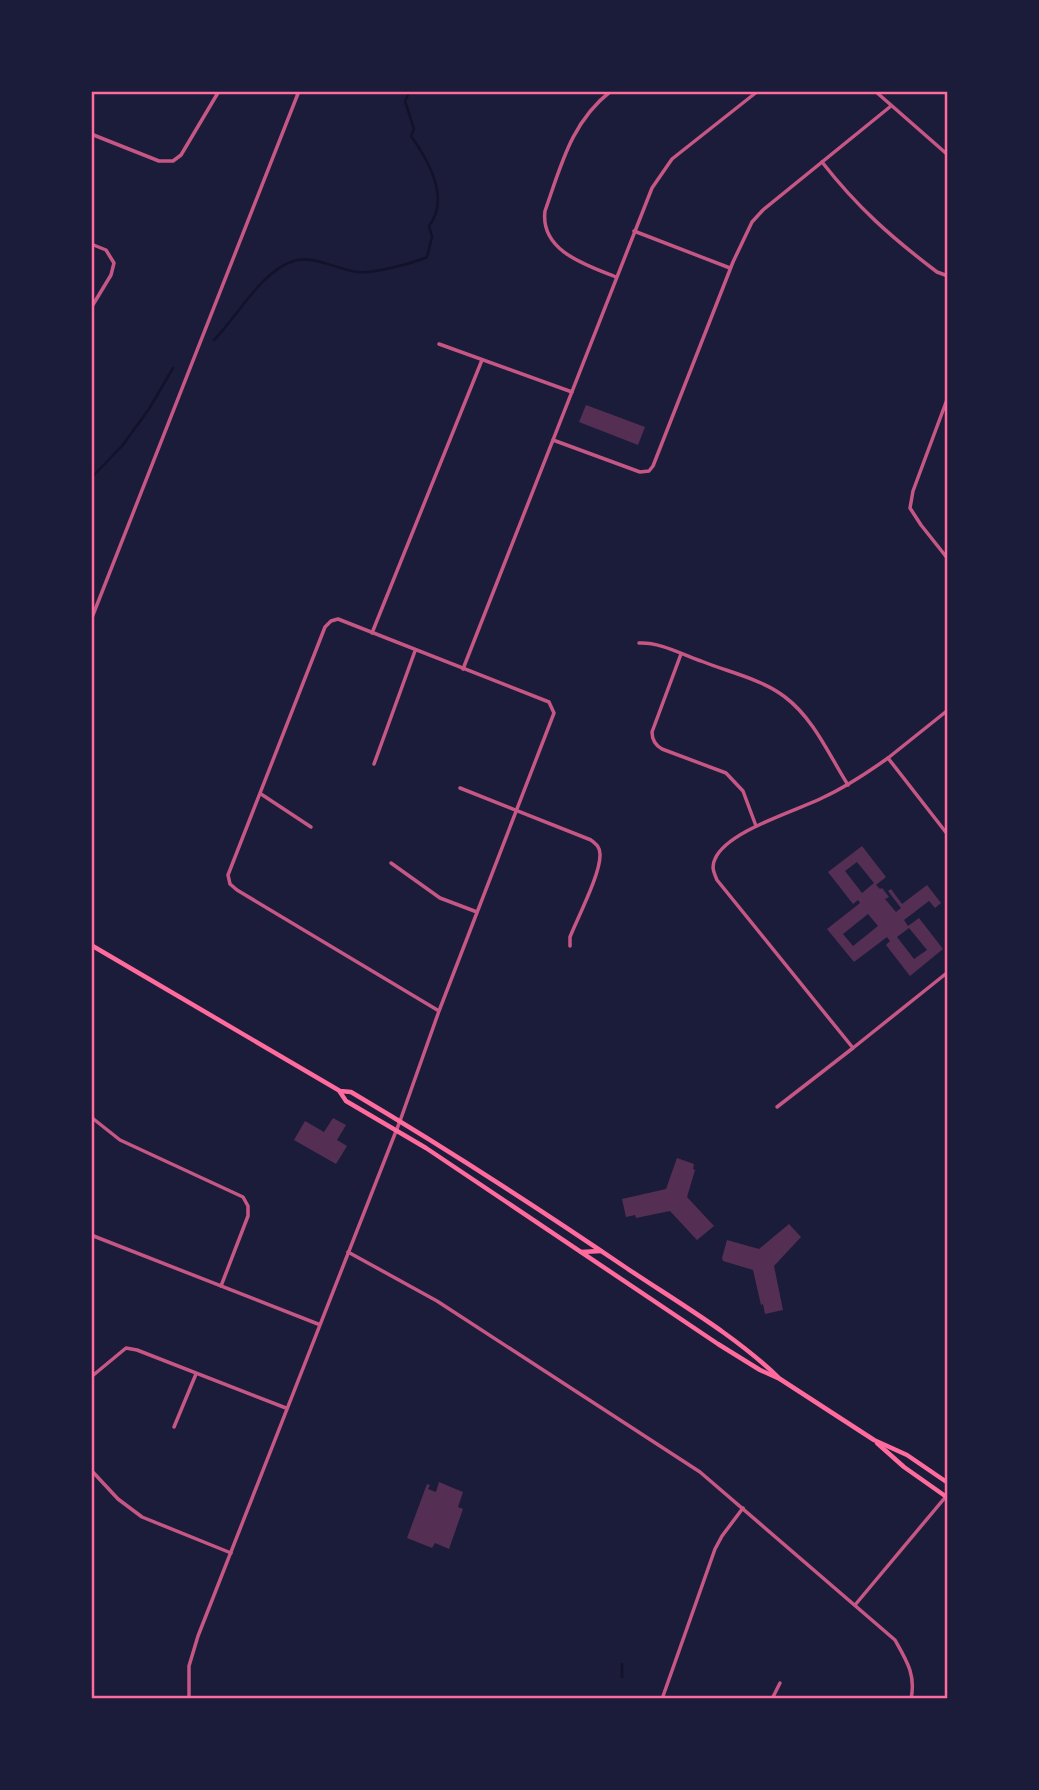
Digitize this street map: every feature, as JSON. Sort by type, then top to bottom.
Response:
[{"type":"main road","points":[[91,945],[340,1091],[351,1092],[400,1121],[601,1251],[760,1359],[780,1379]]},
{"type":"main road","points":[[340,1091],[346,1101],[426,1148],[725,1349],[780,1379],[874,1440],[907,1455],[948,1483]]},
{"type":"main road","points":[[581,1252],[601,1251]]},
{"type":"main road","points":[[874,1440],[904,1467],[947,1496]]},
{"type":"street","points":[[91,134],[159,161],[173,161],[181,155],[219,91]]},
{"type":"street","points":[[91,621],[299,91]]},
{"type":"street","points":[[611,91],[583,118],[573,135],[543,222],[557,247],[566,255],[616,277]]},
{"type":"street","points":[[463,669],[652,188],[672,159],[758,91]]},
{"type":"street","points":[[875,91],[948,155]]},
{"type":"street","points":[[553,440],[640,472],[649,471],[653,467],[730,268],[752,222],[763,210],[891,106]]},
{"type":"street","points":[[822,162],[850,198],[875,222],[937,272],[948,276]]},
{"type":"street","points":[[634,231],[730,268]]},
{"type":"street","points":[[91,244],[106,250],[114,263],[111,275],[91,307]]},
{"type":"street","points":[[439,344],[572,392]]},
{"type":"street","points":[[372,633],[481,360]]},
{"type":"street","points":[[948,397],[913,491],[910,508],[948,559]]},
{"type":"street","points":[[189,1699],[189,1666],[198,1636],[318,1324],[400,1121],[439,1011],[554,713],[548,702],[338,619],[325,627],[228,875],[230,884],[439,1011]]},
{"type":"street","points":[[639,643],[650,642],[766,686],[784,696],[806,719],[848,785]]},
{"type":"street","points":[[374,764],[415,650]]},
{"type":"street","points":[[681,654],[652,738],[662,749],[726,773],[743,791],[756,826]]},
{"type":"street","points":[[853,1048],[717,880],[713,869],[715,858],[732,841],[756,826],[848,785],[888,758],[948,710]]},
{"type":"street","points":[[888,758],[948,835]]},
{"type":"street","points":[[460,788],[591,840],[598,847],[600,853],[597,869],[570,937],[570,946]]},
{"type":"street","points":[[261,794],[311,827]]},
{"type":"street","points":[[391,863],[440,898],[477,912]]},
{"type":"street","points":[[777,1107],[948,972]]},
{"type":"street","points":[[91,1117],[120,1140],[243,1197],[248,1206],[248,1216],[220,1286]]},
{"type":"street","points":[[91,1235],[318,1324]]},
{"type":"street","points":[[348,1252],[437,1301],[700,1472],[895,1640],[907,1660],[914,1684],[911,1699]]},
{"type":"street","points":[[91,1377],[126,1348],[286,1409]]},
{"type":"street","points":[[174,1427],[196,1374]]},
{"type":"street","points":[[91,1470],[118,1499],[142,1517],[231,1553]]},
{"type":"street","points":[[855,1605],[947,1496]]},
{"type":"street","points":[[662,1699],[715,1549],[728,1526],[743,1508]]},
{"type":"street","points":[[772,1699],[780,1683]]},
{"type":"building","points":[[586,405],[645,427],[638,445],[579,422]]},
{"type":"building","points":[[862,846],[886,877],[876,885],[889,897],[885,899],[896,912],[901,908],[888,891],[891,889],[902,904],[927,885],[941,903],[935,908],[929,901],[904,920],[908,926],[919,918],[943,949],[910,976],[886,945],[890,941],[887,937],[854,962],[827,929],[860,903],[858,900],[853,904],[828,872]],"holes":[[[857,862],[874,883],[862,893],[845,871]],[[868,914],[878,926],[853,946],[843,934]],[[909,928],[927,950],[914,959],[897,937]]]},
{"type":"building","points":[[333,1118],[346,1125],[337,1140],[347,1146],[336,1164],[294,1140],[305,1121],[324,1132]]},
{"type":"building","points":[[677,1158],[694,1164],[695,1170],[687,1197],[714,1226],[697,1240],[670,1211],[636,1218],[635,1215],[626,1217],[622,1199],[666,1189]]},
{"type":"building","points":[[789,1224],[801,1237],[774,1266],[783,1310],[765,1314],[753,1270],[723,1261],[722,1258],[727,1240],[759,1249]]},
{"type":"building","points":[[439,1482],[463,1492],[458,1507],[463,1509],[449,1549],[435,1543],[432,1548],[407,1538],[427,1484],[430,1485],[428,1489],[436,1492]]},
{"type":"waterway","points":[[214,340],[271,274],[294,261],[310,260],[364,272],[393,268],[427,257],[432,237],[429,226],[438,204],[437,192],[430,168],[411,136],[414,129],[405,101],[410,91]]},
{"type":"waterway","points":[[91,478],[122,446],[149,409],[173,368]]},
{"type":"waterway","points":[[622,1664],[622,1677]]}]
